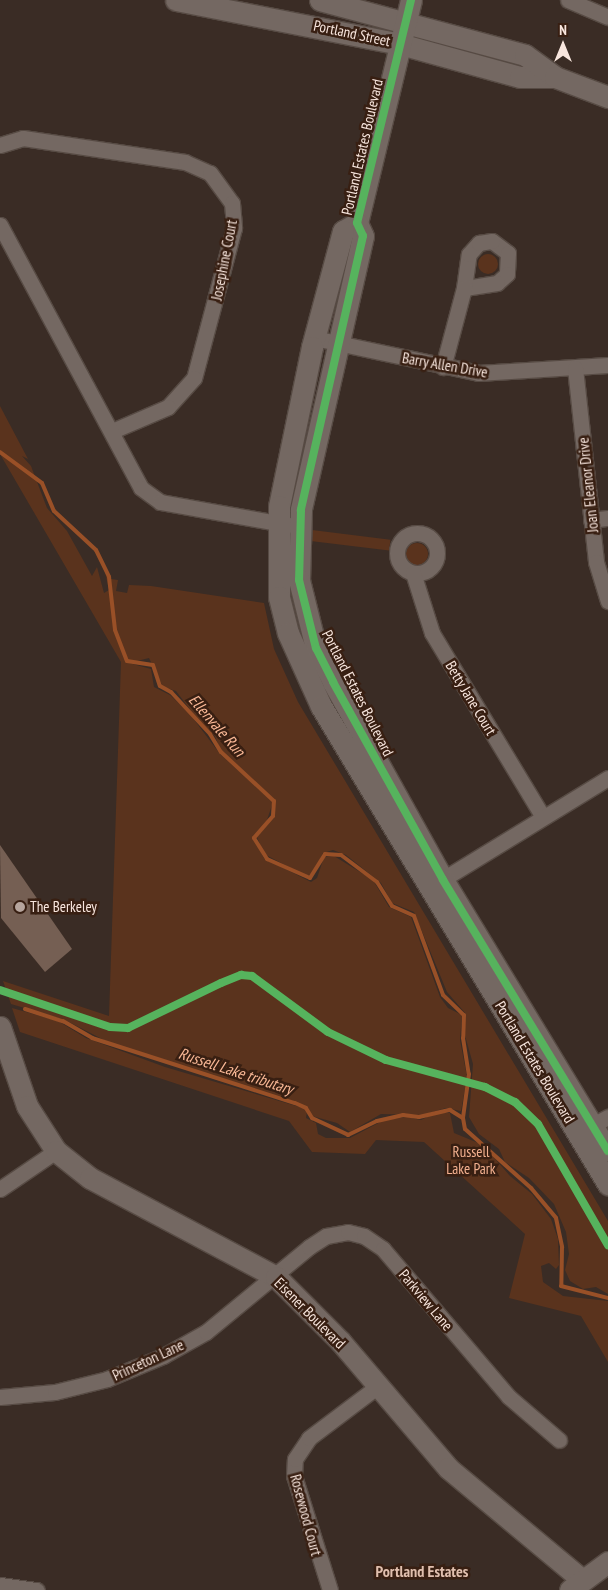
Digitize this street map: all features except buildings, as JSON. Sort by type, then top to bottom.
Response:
[{"type":"street","name":"Portland Street","points":[[176,0],[400,44],[520,77],[555,77]]},
{"type":"street","name":"Portland Street","points":[[320,0],[405,21],[525,55],[555,77],[608,97]]},
{"type":"street","name":"Portland Estates Boulevard","points":[[287,525],[363,236],[357,223],[411,0]]},
{"type":"street","points":[[568,0],[608,17]]},
{"type":"street","name":"Josephine Court","points":[[0,145],[23,138],[185,162],[210,173],[232,204],[232,235],[194,378],[168,407],[112,431]]},
{"type":"street","name":"Portland Estates Boulevard","points":[[357,223],[343,230],[314,338],[287,525],[279,597],[301,667],[436,883],[608,1151]]},
{"type":"street","points":[[0,225],[112,431],[137,483],[160,502],[287,525]]},
{"type":"street","points":[[443,367],[464,288]]},
{"type":"street","name":"Barry Allen Drive","points":[[314,338],[443,367],[506,374],[608,365]]},
{"type":"street","name":"Joan Eleanor Drive","points":[[575,368],[596,562],[608,601]]},
{"type":"street","points":[[591,520],[608,518]]},
{"type":"street","name":"Betty Jane Court","points":[[413,573],[432,632],[543,817]]},
{"type":"street","points":[[436,883],[608,778]]},
{"type":"street","name":"Eisener Boulevard","points":[[0,1027],[27,1106],[56,1150],[90,1178],[276,1277],[311,1310],[448,1468],[576,1585]]},
{"type":"street","name":"Portland Estates Boulevard","points":[[593,1125],[608,1184]]},
{"type":"street","points":[[0,1189],[56,1150]]},
{"type":"street","name":"Parkview Lane","points":[[276,1277],[326,1236],[348,1232],[364,1236],[383,1248],[509,1397],[559,1440]]},
{"type":"street","name":"Princeton Lane","points":[[0,1397],[55,1392],[107,1379],[163,1356],[206,1332],[276,1277]]},
{"type":"street","name":"Rosewood Court","points":[[330,1590],[294,1476],[295,1459],[309,1438],[378,1386]]},
{"type":"street","points":[[576,1585],[608,1562]]},
{"type":"street","points":[[0,1585],[37,1590]]},
{"type":"green space","points":[[488,254],[495,257],[498,264],[495,271],[488,274],[481,271],[478,264],[481,257]]},
{"type":"green space","name":"Russell Lake Park","points":[[0,406],[28,459],[22,456],[31,466],[47,508],[67,531],[92,576],[97,567],[104,593],[109,590],[102,558],[111,579],[118,580],[116,591],[127,593],[129,585],[151,586],[264,603],[274,649],[298,702],[608,1221],[608,1294],[596,1287],[583,1289],[570,1281],[565,1270],[569,1254],[566,1232],[554,1204],[529,1178],[505,1162],[499,1149],[479,1134],[469,1117],[473,1064],[464,1032],[466,1014],[447,992],[414,912],[392,903],[381,883],[346,855],[333,850],[323,853],[312,874],[306,876],[264,854],[257,837],[274,816],[275,800],[220,749],[215,736],[201,724],[176,691],[163,687],[149,658],[129,663],[151,669],[154,687],[170,695],[189,713],[220,754],[273,802],[265,826],[253,837],[264,858],[311,882],[317,878],[324,857],[334,856],[373,880],[389,907],[411,917],[440,997],[448,1008],[462,1015],[460,1040],[467,1077],[461,1111],[446,1108],[422,1115],[381,1114],[350,1132],[337,1123],[312,1116],[308,1108],[294,1101],[217,1080],[106,1041],[65,1020],[11,1004],[3,981],[109,1016],[121,662],[0,454]]},
{"type":"green space","points":[[312,530],[390,540],[389,551],[311,541]]},
{"type":"green space","points":[[417,543],[425,546],[428,554],[425,562],[417,565],[409,562],[406,554],[409,546]]},
{"type":"green space","name":"Russell Lake Park","points":[[12,1008],[58,1021],[86,1038],[165,1067],[303,1108],[307,1111],[306,1118],[316,1123],[318,1134],[326,1138],[350,1138],[384,1120],[407,1117],[421,1120],[435,1113],[450,1113],[454,1133],[483,1145],[510,1176],[532,1194],[551,1219],[558,1239],[559,1265],[556,1269],[549,1263],[541,1266],[543,1282],[563,1296],[608,1301],[608,1362],[581,1316],[509,1298],[525,1234],[424,1142],[376,1140],[365,1154],[312,1152],[289,1121],[20,1032]]},
{"type":"waterway","name":"Ellenvale Run","points":[[0,452],[42,483],[54,511],[96,550],[109,577],[115,630],[127,661],[153,665],[160,686],[171,692],[210,734],[221,752],[274,801],[273,816],[254,838],[267,859],[310,878],[325,854],[341,855],[377,882],[392,906],[414,916],[443,995],[464,1015],[463,1038],[469,1074],[463,1118],[465,1129],[531,1188],[556,1218],[562,1247],[561,1286],[608,1298]]},
{"type":"waterway","name":"Russell Lake tributary","points":[[25,1009],[63,1021],[92,1038],[295,1103],[306,1108],[312,1118],[348,1135],[377,1121],[403,1115],[419,1117],[450,1110],[463,1118]]},
{"type":"cycle path","points":[[411,0],[357,223],[363,236],[301,510],[299,580],[316,648],[333,682],[443,880],[608,1151]]},
{"type":"cycle path","points":[[0,990],[110,1027],[128,1028],[221,983],[241,975],[252,976],[328,1032],[386,1060],[485,1087],[515,1102],[538,1124],[608,1245]]},
{"type":"place","name":"The Berkeley","points":[[20,907]]},
{"type":"district","name":"Portland Estates","points":[[422,1571]]}]
